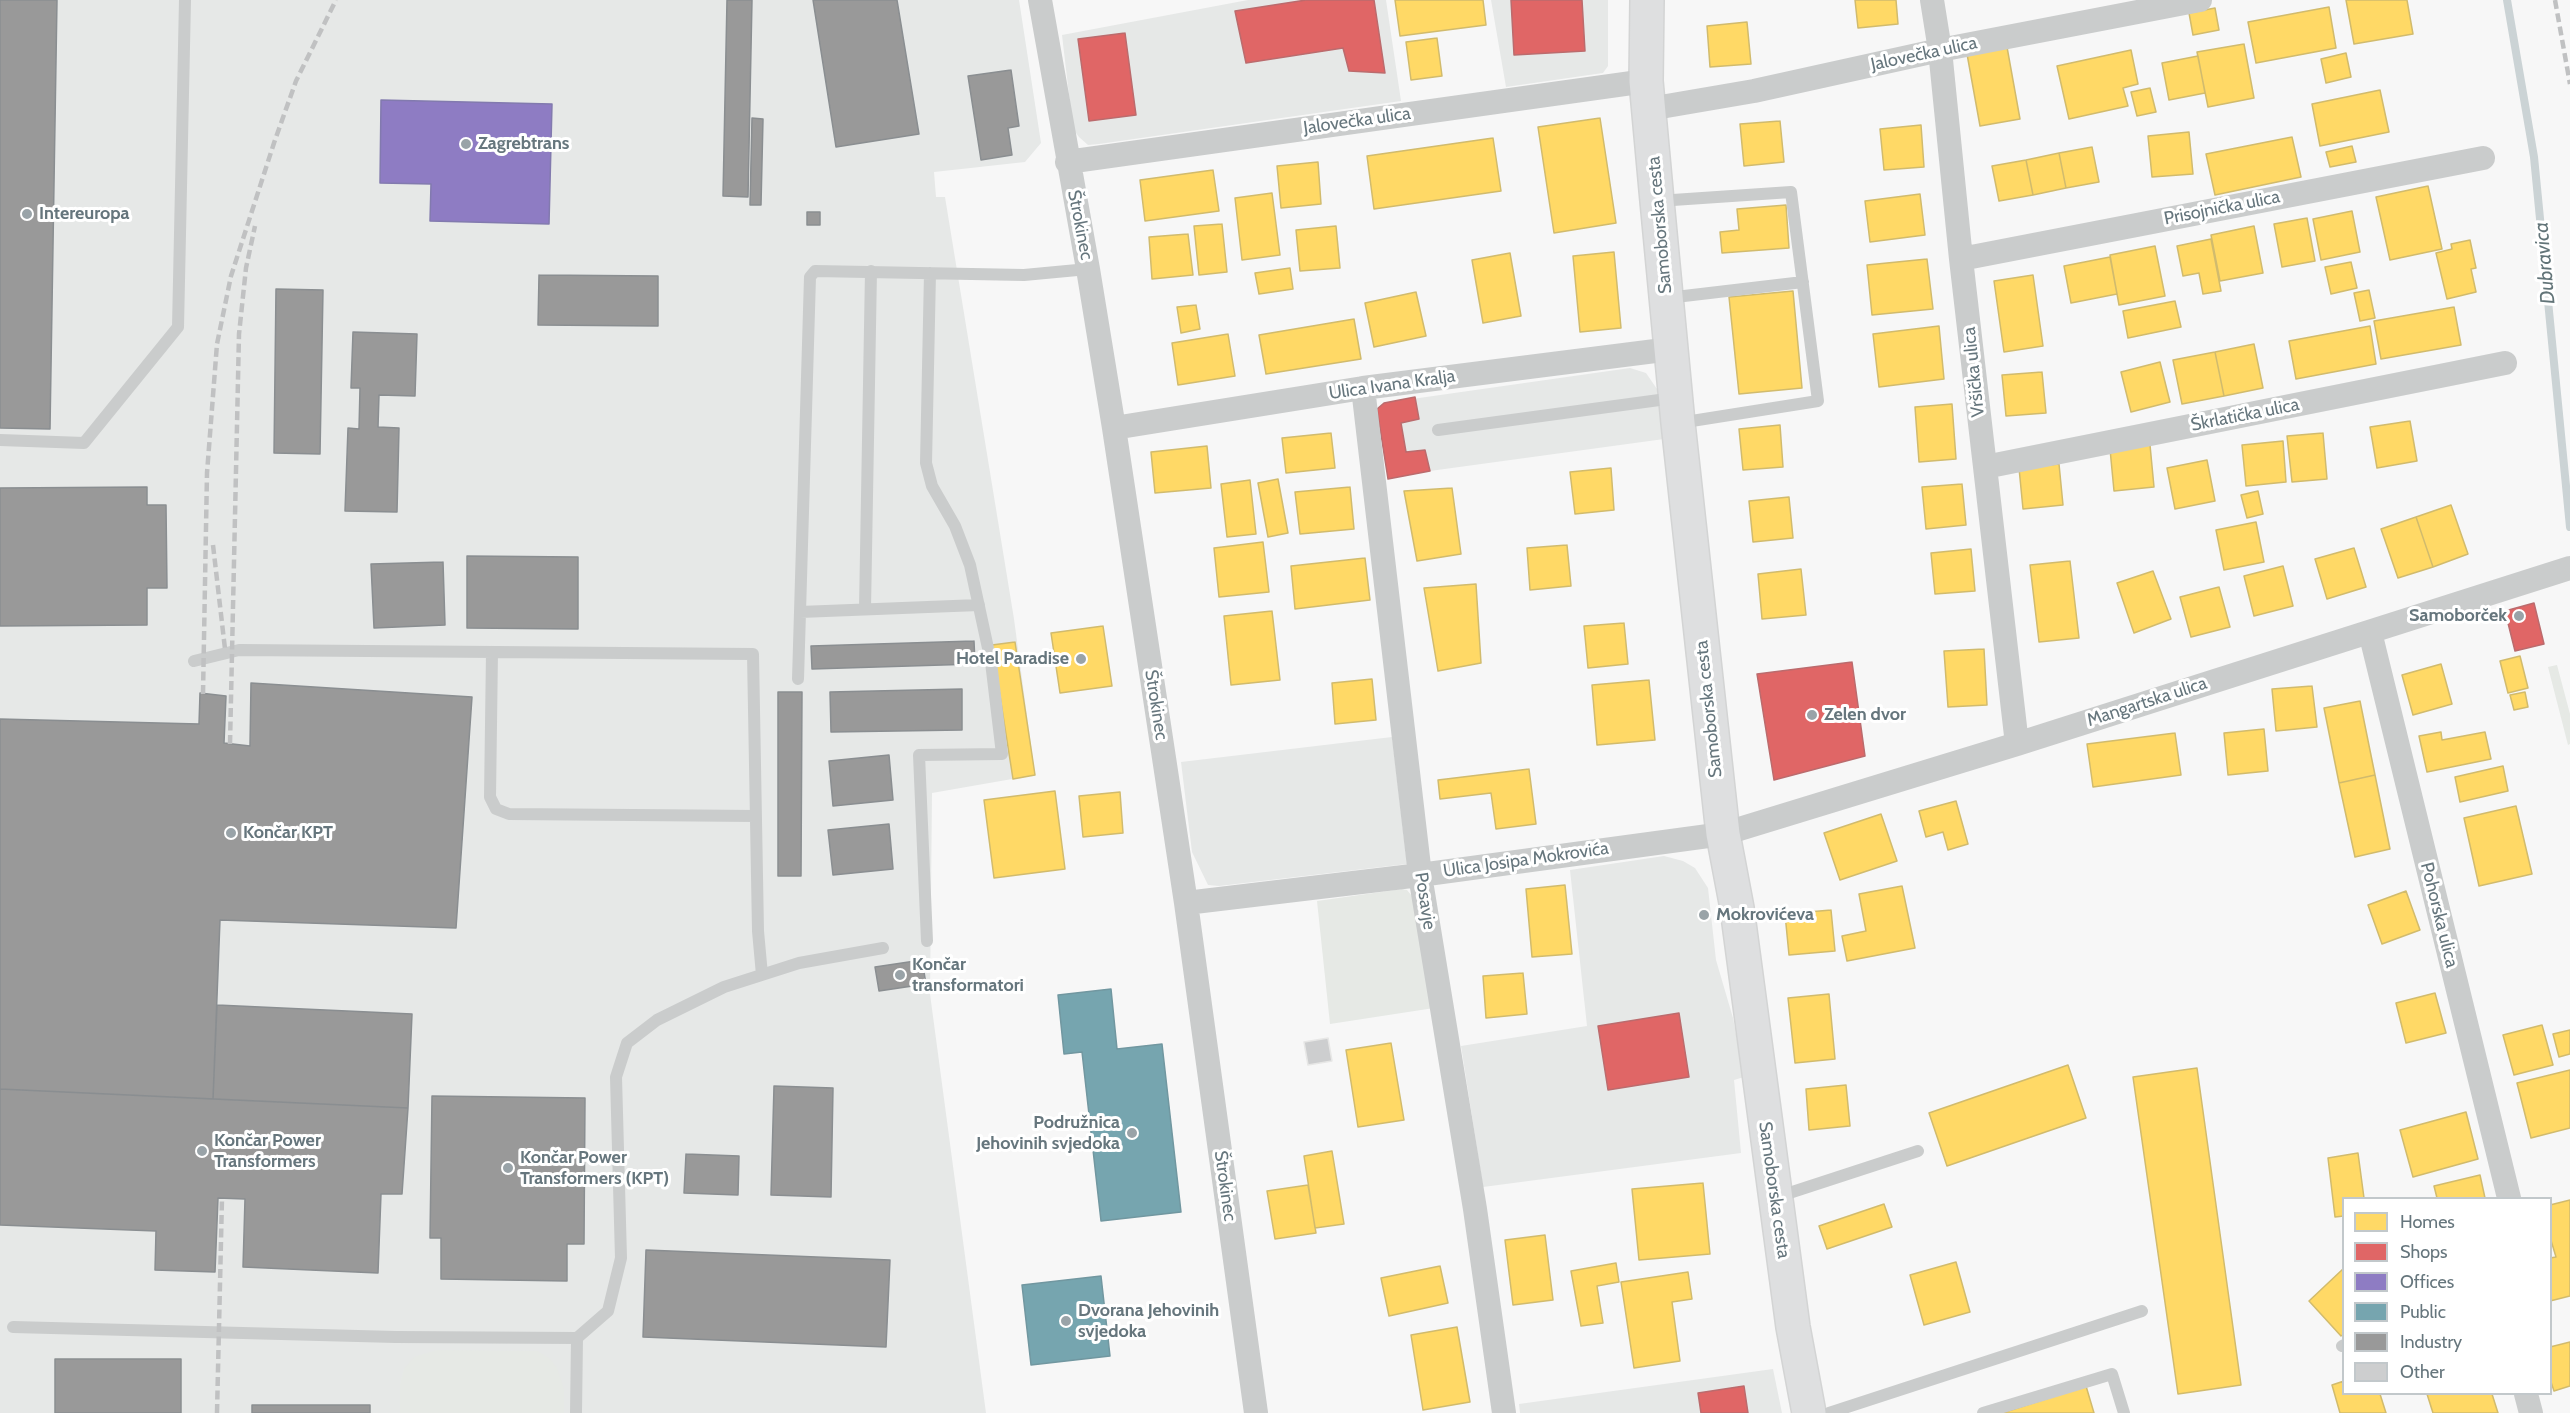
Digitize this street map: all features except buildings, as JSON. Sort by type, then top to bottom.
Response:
[{"type":"street","name":"Štrokinec","points":[[1040,0],[1114,428],[1186,903],[1256,1413]]},
{"type":"street","name":"Samoborska cesta","points":[[1647,0],[1648,95],[1657,201],[1723,834],[1737,908],[1793,1328],[1809,1413]]},
{"type":"street","name":"Vršička ulica","points":[[1932,0],[1940,50],[1961,259],[2017,744]]},
{"type":"street","name":"Jalovečka ulica","points":[[1067,162],[1648,95],[1754,91],[1940,50],[2200,0]]},
{"type":"street","name":"Prisojnička ulica","points":[[1961,259],[2483,158]]},
{"type":"street","name":"Ulica Ivana Kralja","points":[[1114,428],[1363,388],[1671,349]]},
{"type":"street","name":"Škrlatička ulica","points":[[1985,467],[2505,363]]},
{"type":"street","name":"Posavje","points":[[1363,388],[1420,875],[1475,1209],[1503,1413]]},
{"type":"street","name":"Mangartska ulica","points":[[1723,834],[2017,744],[2563,571]]},
{"type":"street","name":"Pohorska ulica","points":[[2370,632],[2509,1197]]},
{"type":"street","name":"Ulica Josipa Mokrovića","points":[[1186,903],[1420,875],[1723,834]]},
{"type":"street","points":[[2526,1395],[2531,1413]]},
{"type":"lane","points":[[0,440],[84,443],[178,327],[185,0]]},
{"type":"lane","points":[[1438,430],[1818,401],[1791,192],[1657,201]]},
{"type":"lane","points":[[798,679],[810,277],[815,271],[1024,275],[1088,269]]},
{"type":"lane","points":[[865,609],[871,272]]},
{"type":"lane","points":[[927,941],[919,755],[1002,754],[991,662],[966,555],[955,526],[932,486],[926,463],[930,273]]},
{"type":"lane","points":[[1667,298],[1803,282]]},
{"type":"lane","points":[[800,612],[979,605]]},
{"type":"lane","points":[[194,662],[239,650],[753,654],[758,931],[762,975]]},
{"type":"lane","points":[[492,652],[490,797],[496,809],[509,814],[756,816]]},
{"type":"lane","points":[[13,1327],[396,1337],[577,1338],[608,1311],[621,1258],[616,1077],[627,1043],[657,1020],[724,987],[799,963],[883,948]]},
{"type":"lane","points":[[1776,1198],[1918,1151]]},
{"type":"lane","points":[[1829,1413],[2142,1311]]},
{"type":"lane","points":[[576,1413],[577,1338]]},
{"type":"lane","points":[[1983,1413],[2112,1374],[2124,1413]]},
{"type":"shaded area","points":[[0,0],[1019,0],[1041,143],[1025,162],[934,172],[936,197],[945,197],[1014,619],[1035,775],[932,793],[930,994],[986,1413],[0,1413]]},
{"type":"shaded area","points":[[1248,0],[1386,0],[1401,101],[1099,144],[1088,145],[1079,137],[1073,129],[1062,35]]},
{"type":"shaded area","points":[[1491,0],[1608,0],[1608,66],[1603,73],[1506,87]]},
{"type":"shaded area","points":[[1630,368],[1646,373],[1657,389],[1664,439],[1430,471],[1388,479],[1377,409],[1384,403]]},
{"type":"shaded area","points":[[2557,665],[2570,714],[2570,744],[2568,745],[2548,667]]},
{"type":"shaded area","points":[[1392,737],[1407,864],[1219,886],[1208,885],[1192,852],[1181,762]]},
{"type":"shaded area","points":[[1664,856],[1683,861],[1695,868],[1708,888],[1716,960],[1733,1018],[1744,1077],[1734,1080],[1741,1153],[1483,1187],[1461,1046],[1587,1026],[1570,870]]},
{"type":"shaded area","points":[[1407,890],[1412,896],[1434,1008],[1330,1024],[1317,901]]},
{"type":"shaded area","points":[[437,1350],[537,1351],[549,1358],[557,1368],[564,1389],[564,1413],[400,1413],[400,1385],[404,1369],[414,1357]]},
{"type":"shaded area","points":[[1773,1369],[1782,1413],[1520,1413],[1519,1404]]},
{"type":"waterway","name":"Dubravica","points":[[2507,0],[2534,157],[2570,527]]},
{"type":"railway","points":[[203,694],[207,473],[217,344],[231,276],[274,143],[296,81],[336,0]]},
{"type":"railway","points":[[2555,0],[2570,84]]},
{"type":"railway","points":[[230,744],[239,334],[246,268],[255,226]]},
{"type":"railway","points":[[213,545],[225,649]]},
{"type":"railway","points":[[217,1413],[222,1198]]},
{"type":"place","name":"Zagrebtrans","points":[[466,144]]},
{"type":"place","name":"Intereuropa","points":[[27,214]]},
{"type":"place","name":"Samoborček","points":[[2519,616]]},
{"type":"place","name":"Hotel Paradise","points":[[1081,659]]},
{"type":"place","name":"Zelen dvor","points":[[1812,715]]},
{"type":"place","name":"Končar KPT","points":[[231,833]]},
{"type":"place","name":"Mokrovićeva","points":[[1704,915]]},
{"type":"place","name":"Končar transformatori","points":[[900,975]]},
{"type":"place","name":"Podružnica Jehovinih svjedoka","points":[[1132,1133]]},
{"type":"place","name":"Končar Power Transformers","points":[[202,1151]]},
{"type":"place","name":"Končar Power Transformers (KPT)","points":[[508,1168]]},
{"type":"place","name":"Dvorana Jehovinih svjedoka","points":[[1066,1321]]}]
